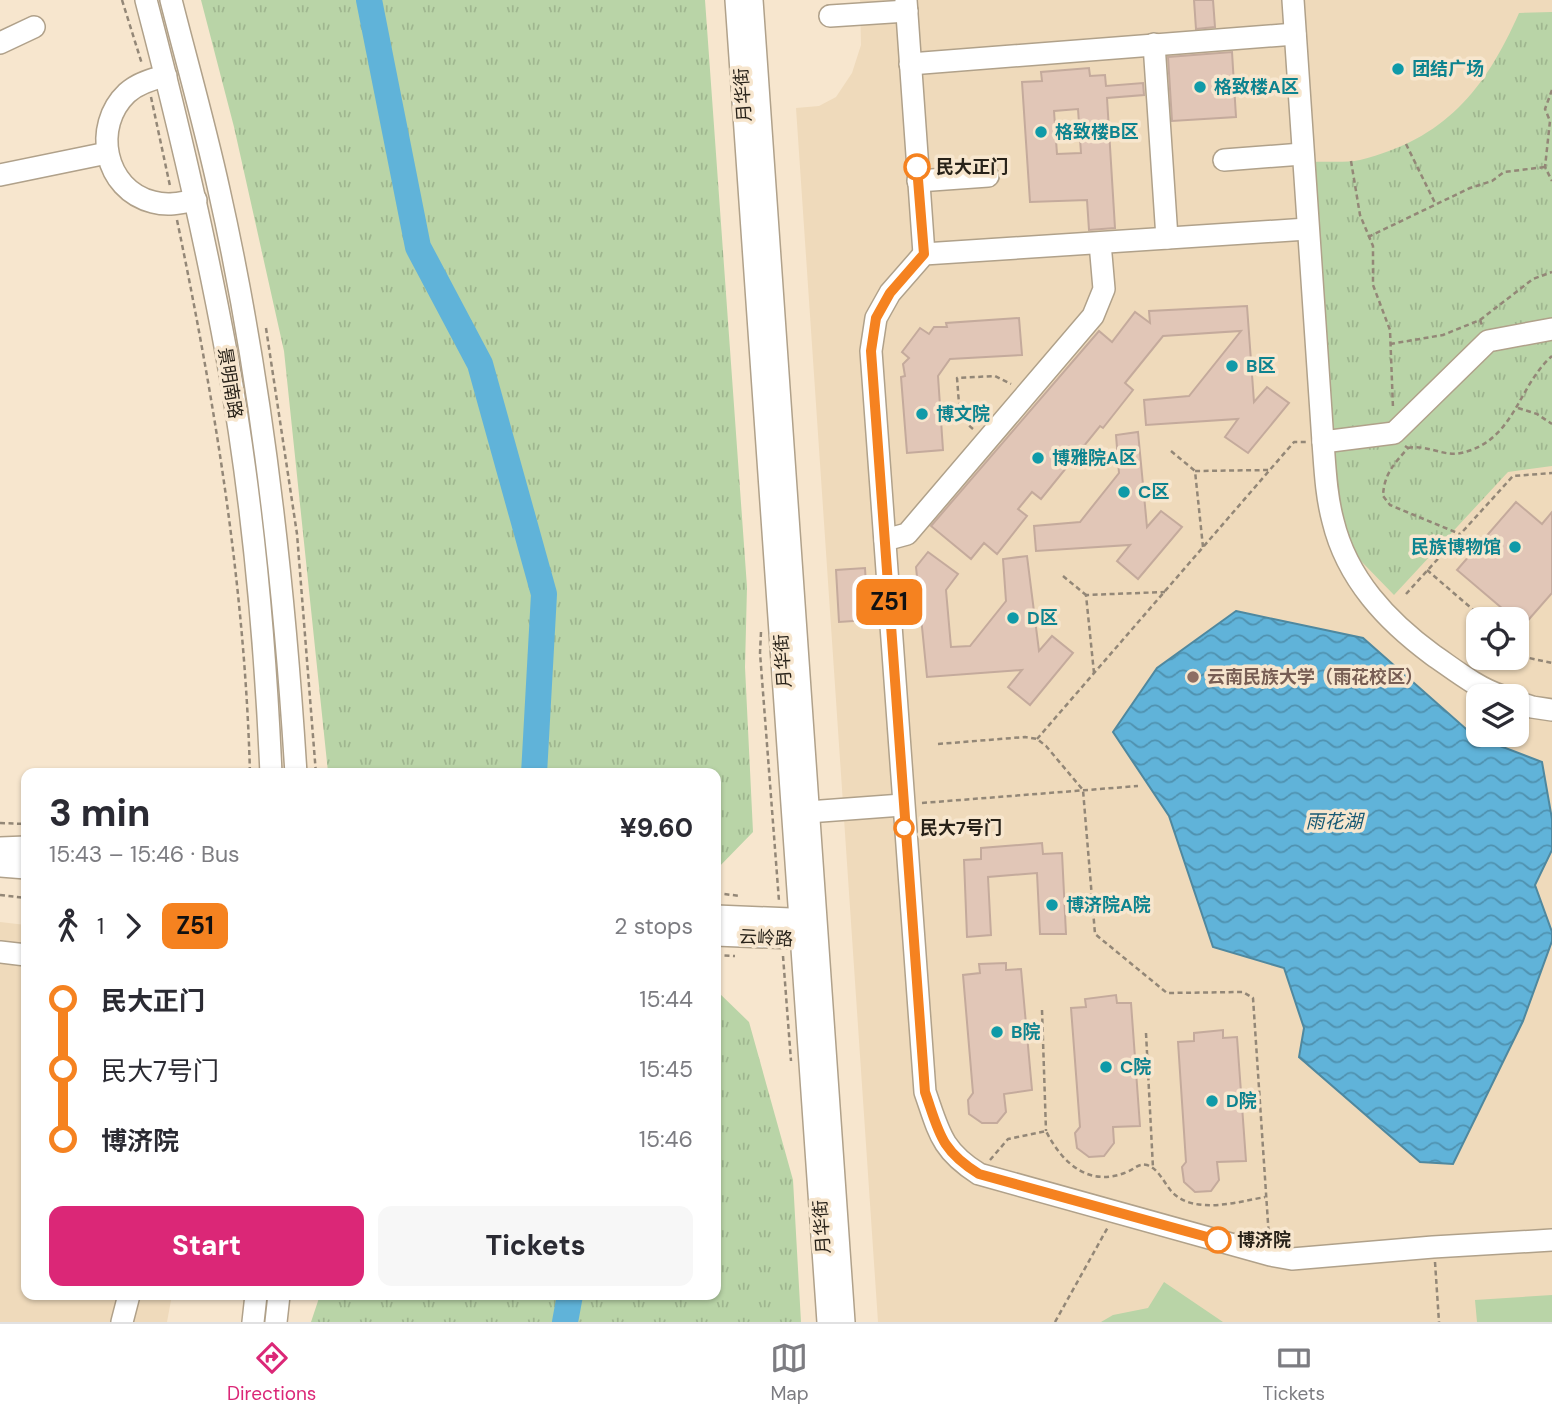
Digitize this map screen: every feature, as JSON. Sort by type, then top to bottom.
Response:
[{"type":"street","name":"景明南路","points":[[146,0],[157,78],[196,200],[228,359],[252,531],[268,703],[271,768]]},
{"type":"street","name":"景明南路","points":[[171,0],[219,190],[251,355],[275,533],[292,702],[296,768]]},
{"type":"street","name":"月华街","points":[[736,0],[808,930],[844,1322]]},
{"type":"street","name":"月华街","points":[[752,0],[808,812],[808,930],[828,1322]]},
{"type":"street","points":[[1293,0],[1322,442],[1333,523],[1351,568],[1378,608],[1410,638],[1476,684]]},
{"type":"street","points":[[830,16],[907,6],[924,254]]},
{"type":"street","points":[[0,43],[34,27]]},
{"type":"street","points":[[910,64],[1295,34]]},
{"type":"street","points":[[1154,44],[1167,238]]},
{"type":"street","points":[[157,78],[128,92],[113,110],[106,131],[107,153],[115,175],[131,192],[151,202],[174,205],[196,200]]},
{"type":"street","points":[[0,175],[107,153]]},
{"type":"street","points":[[1224,160],[1302,154]]},
{"type":"street","points":[[918,181],[988,176]]},
{"type":"street","points":[[1307,229],[924,254],[890,293],[876,318],[871,351],[925,1092],[941,1139],[958,1161],[979,1174],[1270,1255],[1292,1259],[1552,1240]]},
{"type":"street","points":[[885,540],[906,534],[1093,316],[1104,289],[1100,243]]},
{"type":"street","points":[[1322,442],[1401,440],[1488,341],[1552,329]]},
{"type":"street","points":[[1529,706],[1552,710]]},
{"type":"street","points":[[808,812],[902,805]]},
{"type":"street","points":[[0,848],[21,847]]},
{"type":"street","points":[[0,866],[21,868]]},
{"type":"street","name":"云岭路","points":[[721,917],[808,930]]},
{"type":"street","name":"云岭路","points":[[721,935],[808,930]]},
{"type":"street","points":[[0,952],[21,954]]},
{"type":"street","points":[[122,1322],[128,1300]]},
{"type":"street","points":[[253,1322],[255,1300]]},
{"type":"street","points":[[276,1322],[278,1300]]},
{"type":"path","points":[[122,0],[157,78],[174,205],[206,362],[232,530],[248,705],[250,768]]},
{"type":"path","points":[[1552,90],[1545,108],[1550,121],[1545,167],[1552,181]]},
{"type":"path","points":[[1406,144],[1436,205]]},
{"type":"path","points":[[1351,161],[1355,194],[1373,246],[1373,285],[1390,330],[1401,440],[1384,481],[1383,496],[1390,505],[1460,534]]},
{"type":"path","points":[[1368,237],[1470,188],[1492,181],[1504,172],[1545,167]]},
{"type":"path","points":[[1390,344],[1444,335],[1480,320],[1533,279],[1552,272]]},
{"type":"path","points":[[1480,320],[1488,341]]},
{"type":"path","points":[[1401,440],[1453,454],[1476,448],[1500,430],[1518,408],[1541,366],[1552,356]]},
{"type":"path","points":[[986,441],[963,419],[957,379],[995,376],[1004,379],[1024,396]]},
{"type":"path","points":[[1518,408],[1537,414],[1552,424]]},
{"type":"path","points":[[1037,739],[1294,442],[1322,442]]},
{"type":"path","points":[[1171,451],[1195,471],[1270,470]]},
{"type":"path","points":[[1195,471],[1203,547]]},
{"type":"path","points":[[1406,594],[1513,476],[1552,473]]},
{"type":"path","points":[[1427,570],[1470,607]]},
{"type":"path","points":[[1063,576],[1086,596],[1094,673]]},
{"type":"path","points":[[1086,596],[1165,592]]},
{"type":"path","points":[[1529,658],[1552,663]]},
{"type":"path","points":[[937,744],[1025,737],[1037,739],[1046,746],[1083,790],[1095,934],[1167,993],[1242,992],[1253,998],[1270,1255]]},
{"type":"path","points":[[902,805],[1138,786]]},
{"type":"path","points":[[0,823],[21,824]]},
{"type":"path","points":[[721,894],[740,896]]},
{"type":"path","points":[[0,895],[21,897]]},
{"type":"path","points":[[721,955],[735,956]]},
{"type":"path","points":[[1042,1010],[1046,1131],[1056,1150],[1072,1167],[1091,1175],[1110,1177],[1143,1164],[1153,1168],[1179,1199],[1192,1203],[1224,1204],[1266,1196]]},
{"type":"path","points":[[1146,1033],[1153,1168]]},
{"type":"path","points":[[979,1174],[1008,1139],[1046,1131]]},
{"type":"path","points":[[1055,1322],[1116,1212]]},
{"type":"path","points":[[1433,1247],[1439,1322]]},
{"type":"shaded area","name":"云南民族大学（雨花校区）","points":[[860,0],[1552,0],[1552,1322],[878,1322],[796,108],[819,106],[836,97],[852,73],[861,45]]},
{"type":"shaded area","points":[[0,922],[21,924],[21,1300],[171,1300],[167,1322],[0,1322]]},
{"type":"green space","points":[[201,0],[705,0],[747,587],[745,667],[753,832],[721,865],[721,768],[328,768],[284,351],[234,127]]},
{"type":"green space","points":[[1552,12],[1552,466],[1508,472],[1394,595],[1358,558],[1341,528],[1331,490],[1312,162],[1360,160],[1390,151],[1439,125],[1459,108],[1492,66],[1519,13]]},
{"type":"green space","points":[[721,995],[749,1022],[793,1180],[801,1322],[311,1322],[318,1300],[721,1300]]},
{"type":"green space","points":[[1164,1282],[1223,1322],[1101,1322],[1113,1315],[1148,1308]]},
{"type":"green space","points":[[1552,1295],[1552,1322],[1477,1322],[1475,1300]]},
{"type":"water","name":"雨花湖","points":[[1236,611],[1363,638],[1466,729],[1466,747],[1503,747],[1542,762],[1552,819],[1552,850],[1535,885],[1552,932],[1552,941],[1523,1021],[1453,1164],[1420,1162],[1299,1057],[1304,1028],[1284,968],[1213,947],[1169,816],[1113,732],[1157,668]]},
{"type":"building","points":[[1194,0],[1213,0],[1215,27],[1196,29]]},
{"type":"building","name":"格致楼A区","points":[[1232,52],[1236,117],[1172,121],[1168,57]]},
{"type":"building","name":"格致楼B区","points":[[1089,68],[1090,76],[1105,75],[1106,86],[1143,83],[1144,95],[1107,98],[1115,228],[1089,230],[1087,200],[1030,202],[1022,82],[1042,81],[1041,72]],"holes":[[[1078,109],[1081,153],[1057,154],[1054,111]]]},
{"type":"building","name":"博雅院A区","points":[[1247,306],[1254,402],[1267,387],[1289,403],[1248,453],[1225,437],[1238,419],[1146,425],[1144,400],[1189,396],[1241,331],[1163,336],[1125,383],[1133,390],[1103,428],[1100,426],[1041,499],[1032,492],[1018,509],[1027,516],[997,554],[984,543],[971,559],[931,526],[1099,331],[1112,342],[1135,312],[1150,323],[1149,311]]},
{"type":"building","name":"博文院","points":[[1019,318],[1022,355],[950,359],[938,376],[943,450],[907,453],[901,377],[905,376],[903,364],[909,358],[902,352],[920,328],[929,334],[934,327],[947,327],[946,323]]},
{"type":"building","name":"C区","points":[[1138,432],[1147,527],[1161,511],[1182,527],[1138,579],[1117,561],[1130,545],[1036,551],[1034,526],[1080,522],[1119,473],[1116,435]]},
{"type":"building","name":"民族博物馆","points":[[1516,502],[1542,524],[1552,512],[1552,593],[1529,619],[1529,607],[1501,607],[1457,570]]},
{"type":"building","name":"D区","points":[[928,552],[958,574],[946,590],[951,647],[970,646],[1006,601],[1003,559],[1027,556],[1039,651],[1052,636],[1073,653],[1030,705],[1008,687],[1022,670],[927,677],[916,567]]},
{"type":"building","points":[[865,568],[868,620],[839,622],[836,570]]},
{"type":"building","name":"博济院A院","points":[[1042,843],[1043,854],[1062,853],[1066,934],[1040,934],[1037,873],[988,877],[991,935],[967,937],[964,860],[981,859],[981,848]]},
{"type":"building","name":"B院","points":[[1006,963],[1006,970],[1021,969],[1032,1090],[1004,1094],[1006,1112],[997,1123],[982,1123],[969,1114],[968,1100],[973,1093],[963,975],[980,973],[979,964]]},
{"type":"building","name":"C院","points":[[1116,995],[1117,1003],[1131,1003],[1140,1126],[1113,1127],[1114,1143],[1104,1156],[1089,1157],[1077,1148],[1075,1133],[1080,1127],[1071,1008],[1086,1007],[1085,999]]},
{"type":"building","name":"D院","points":[[1223,1030],[1223,1038],[1237,1037],[1246,1161],[1217,1162],[1219,1180],[1211,1191],[1195,1192],[1184,1182],[1182,1167],[1186,1162],[1178,1042],[1194,1041],[1194,1033]]},
{"type":"waterway","points":[[369,0],[418,247],[480,364],[544,594],[534,768]]},
{"type":"waterway","points":[[565,1322],[569,1300]]},
{"type":"bus line","name":"Z51","points":[[917,167],[924,254],[890,293],[876,318],[871,351],[925,1092],[941,1139],[958,1161],[979,1174],[1218,1240]]},
{"type":"place","name":"团结广场","points":[[1398,69]]},
{"type":"place","name":"格致楼A区","points":[[1200,87]]},
{"type":"place","name":"格致楼B区","points":[[1041,132]]},
{"type":"place","name":"民大正门","points":[[917,167]]},
{"type":"place","name":"B区","points":[[1232,366]]},
{"type":"place","name":"博文院","points":[[922,414]]},
{"type":"place","name":"博雅院A区","points":[[1038,458]]},
{"type":"place","name":"C区","points":[[1124,492]]},
{"type":"place","name":"民族博物馆","points":[[1515,547]]},
{"type":"place","name":"D区","points":[[1013,618]]},
{"type":"place","name":"云南民族大学（雨花校区）","points":[[1193,677]]},
{"type":"place","name":"民大7号门","points":[[904,828]]},
{"type":"place","name":"博济院A院","points":[[1052,905]]},
{"type":"place","name":"B院","points":[[997,1032]]},
{"type":"place","name":"C院","points":[[1106,1067]]},
{"type":"place","name":"D院","points":[[1212,1101]]},
{"type":"place","name":"博济院","points":[[1218,1240]]}]
